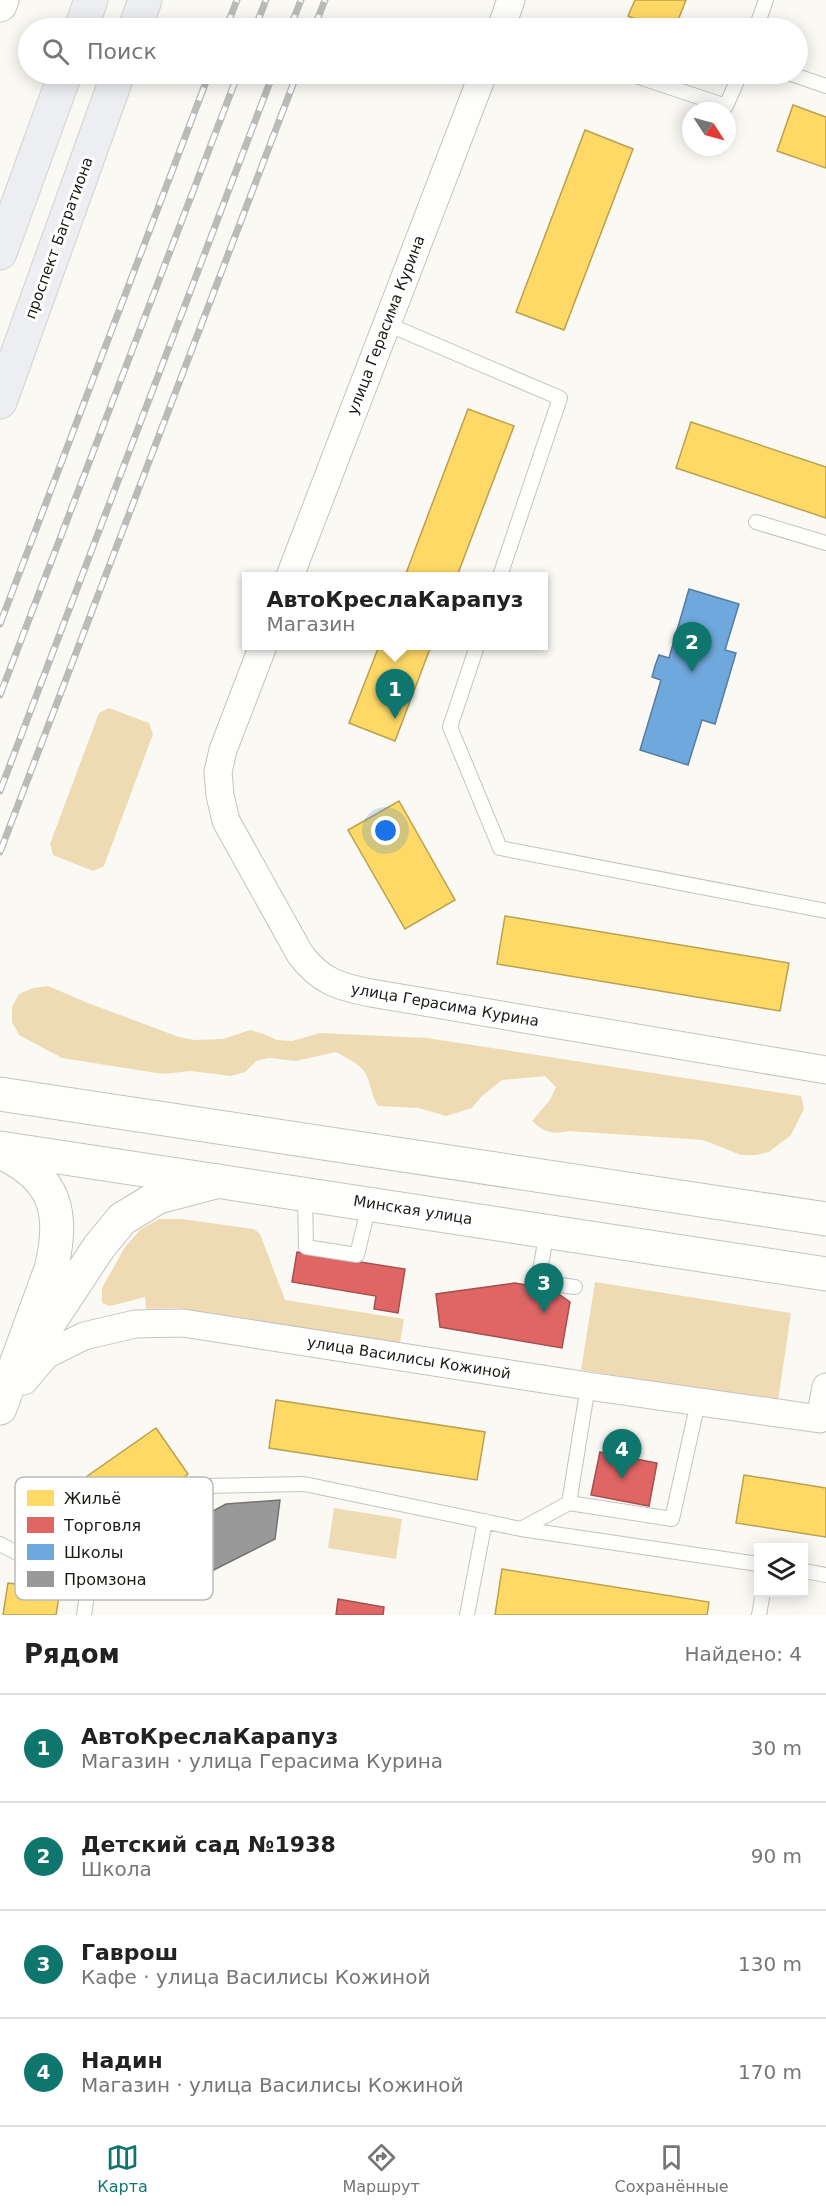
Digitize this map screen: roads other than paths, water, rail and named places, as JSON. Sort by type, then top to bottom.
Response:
[{"type":"main road","points":[[0,5],[2,0]]},
{"type":"main road","points":[[85,18],[91,0]]},
{"type":"main road","points":[[139,18],[145,0]]},
{"type":"main road","points":[[0,253],[61,84]]},
{"type":"main road","name":"проспект Багратиона","points":[[0,402],[114,84]]},
{"type":"main road","points":[[0,1094],[826,1219]]},
{"type":"main road","points":[[0,1150],[15,1158],[35,1174],[46,1188],[56,1206],[58,1224],[56,1249],[51,1269],[5,1395]]},
{"type":"main road","name":"Минская улица","points":[[0,1150],[219,1181],[826,1274]]},
{"type":"main road","points":[[5,1395],[99,1247],[122,1219],[158,1197],[219,1181]]},
{"type":"street","points":[[505,18],[511,0]]},
{"type":"street","name":"улица Герасима Курина","points":[[292,572],[479,84]]},
{"type":"street","name":"улица Герасима Курина","points":[[261,650],[223,750],[218,772],[220,795],[226,820],[300,954],[311,969],[324,979],[345,988],[371,993],[826,1070]]},
{"type":"street","name":"улица Василисы Кожиной","points":[[0,1417],[20,1386],[46,1355],[84,1336],[135,1324],[162,1322],[183,1323],[588,1386],[823,1419],[826,1387]]},
{"type":"lane","points":[[760,18],[766,0]]},
{"type":"lane","points":[[808,80],[826,86]]},
{"type":"lane","points":[[660,84],[726,106],[736,84]]},
{"type":"lane","points":[[387,324],[560,399],[501,572]]},
{"type":"lane","points":[[756,522],[826,543]]},
{"type":"lane","points":[[475,650],[450,727],[500,848],[826,911]]},
{"type":"lane","points":[[305,1194],[306,1247],[357,1255],[369,1204]]},
{"type":"lane","points":[[547,1231],[538,1282],[575,1287]]},
{"type":"lane","points":[[568,1503],[588,1386]]},
{"type":"lane","points":[[520,1529],[568,1503],[672,1519],[698,1402]]},
{"type":"lane","points":[[213,1486],[304,1484],[520,1529],[754,1563]]},
{"type":"lane","points":[[467,1615],[485,1521]]},
{"type":"lane","points":[[0,1544],[15,1552]]},
{"type":"lane","points":[[808,1572],[826,1575]]},
{"type":"lane","points":[[759,1615],[762,1597]]},
{"type":"lane","points":[[84,1615],[86,1600]]},
{"type":"railway","points":[[230,18],[237,0]]},
{"type":"railway","points":[[259,18],[266,0]]},
{"type":"railway","points":[[294,18],[301,0]]},
{"type":"railway","points":[[318,18],[325,0]]},
{"type":"railway","points":[[0,624],[205,84]]},
{"type":"railway","points":[[0,695],[234,84]]},
{"type":"railway","points":[[0,791],[269,84]]},
{"type":"railway","points":[[0,852],[293,84]]},
{"type":"place","name":"Детский сад №1938","points":[[692,672]]},
{"type":"place","name":"АвтоКреслаКарапуз","points":[[395,719]]},
{"type":"place","name":"Гаврош","points":[[544,1313]]},
{"type":"place","name":"Надин","points":[[622,1479]]}]
